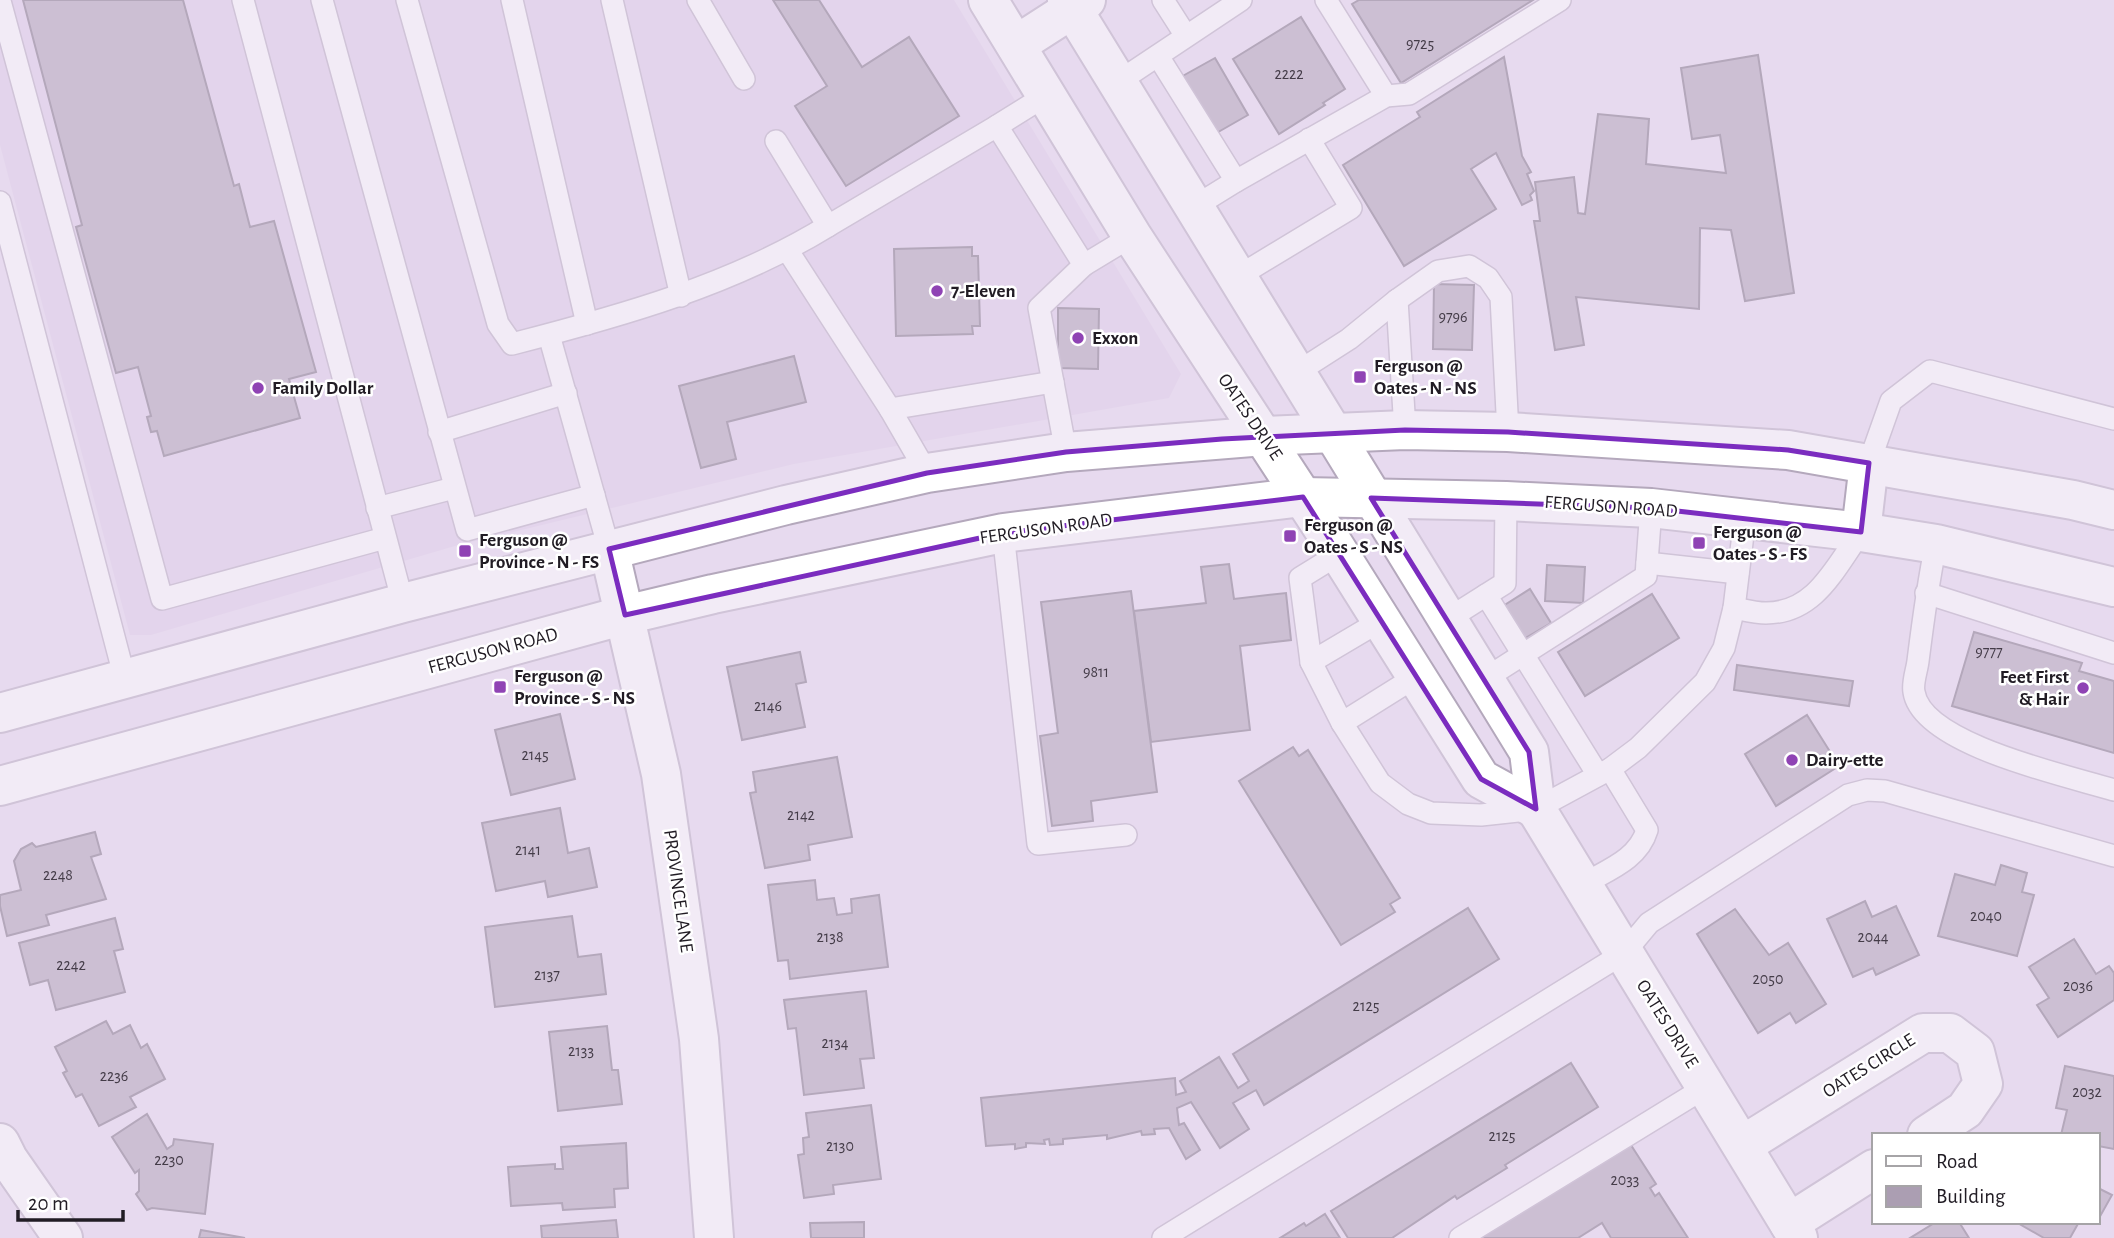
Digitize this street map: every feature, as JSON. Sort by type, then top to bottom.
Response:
[{"type":"main road","name":"OATES DRIVE","points":[[988,0],[1132,236],[1264,436],[1481,779],[1536,809]]},
{"type":"main road","name":"OATES DRIVE","points":[[1075,3],[1118,82],[1529,752],[1536,809],[1794,1231]]},
{"type":"main road","points":[[1016,45],[1075,3]]},
{"type":"main road","points":[[0,713],[609,549],[927,473],[1066,452],[1264,436],[1405,430],[1507,432],[1788,450],[2073,500],[2114,510]]},
{"type":"main road","points":[[1861,533],[1869,463]]},
{"type":"main road","name":"FERGUSON ROAD","points":[[0,786],[625,615],[713,594],[1003,533],[1303,497],[1506,501],[1651,508],[1936,544],[2114,587]]},
{"type":"main road","name":"PROVINCE LANE","points":[[609,549],[663,788],[699,1039],[714,1238]]},
{"type":"main road","name":"OATES CIRCLE","points":[[1743,1145],[1923,1033],[1950,1033],[1975,1052],[1983,1084],[1965,1110],[1930,1133]]},
{"type":"main road","points":[[0,1143],[8,1159],[63,1238]]},
{"type":"main road","points":[[1794,1231],[1872,1170]]},
{"type":"lane","points":[[243,0],[403,603]]},
{"type":"lane","points":[[322,0],[467,530],[594,495]]},
{"type":"lane","points":[[407,0],[498,324],[512,344],[681,296],[788,251],[1045,96]]},
{"type":"lane","points":[[512,0],[587,324]]},
{"type":"lane","points":[[612,0],[681,296]]},
{"type":"lane","points":[[698,0],[744,79]]},
{"type":"lane","points":[[1164,0],[1186,36]]},
{"type":"lane","points":[[1118,82],[1241,0]]},
{"type":"lane","points":[[1326,0],[1386,96]]},
{"type":"lane","points":[[1194,207],[1386,96],[1409,94],[1560,0]]},
{"type":"lane","points":[[0,1],[162,599],[385,538]]},
{"type":"lane","points":[[1158,56],[1236,181]]},
{"type":"lane","points":[[997,126],[1084,265]]},
{"type":"lane","points":[[1237,277],[1351,208],[1309,139]]},
{"type":"lane","points":[[775,141],[828,226]]},
{"type":"lane","points":[[0,202],[125,679]]},
{"type":"lane","points":[[1066,452],[1040,308],[1084,265],[1132,236]]},
{"type":"lane","points":[[788,251],[890,409],[927,473]]},
{"type":"lane","points":[[1296,373],[1349,339],[1438,271],[1469,266],[1488,278],[1501,297],[1507,432]]},
{"type":"lane","points":[[1397,300],[1405,430]]},
{"type":"lane","points":[[549,335],[609,549]]},
{"type":"lane","points":[[1869,463],[1891,401],[1930,371],[2114,419]]},
{"type":"lane","points":[[890,409],[1053,382]]},
{"type":"lane","points":[[439,432],[566,393]]},
{"type":"lane","points":[[377,509],[454,488]]},
{"type":"lane","points":[[1447,619],[1505,583],[1506,501]]},
{"type":"lane","points":[[1483,680],[1646,576],[1651,508]]},
{"type":"lane","points":[[1339,554],[1300,578],[1311,662],[1342,723],[1380,783],[1408,804],[1431,813],[1480,815],[1536,809],[1604,772],[1638,748],[1705,682],[1724,648],[1734,608],[1745,519]]},
{"type":"lane","points":[[1003,533],[1038,844],[1126,835]]},
{"type":"lane","points":[[1734,608],[1765,614],[1783,612],[1805,603],[1826,582],[1861,533]]},
{"type":"lane","points":[[1936,544],[1926,593],[1914,693],[1924,711],[1940,727],[1974,747],[2114,790]]},
{"type":"lane","points":[[1647,563],[1738,573]]},
{"type":"lane","points":[[1926,593],[2114,653]]},
{"type":"lane","points":[[1486,595],[1522,654],[1647,830],[1643,844],[1632,856],[1582,885]]},
{"type":"lane","points":[[1311,662],[1382,620]]},
{"type":"lane","points":[[1342,723],[1417,676]]},
{"type":"lane","points":[[1163,1238],[1624,953],[1649,923],[1848,795],[1867,790],[1885,791],[2114,856]]},
{"type":"lane","points":[[1460,1238],[1706,1087]]},
{"type":"highlighted area","points":[[1405,430],[1508,432],[1788,450],[1869,463],[1861,532],[1651,508],[1371,498],[1529,752],[1536,809],[1481,779],[1303,497],[1003,533],[625,615],[609,549],[927,473],[1066,452],[1222,439]]},
{"type":"shaded area","points":[[0,0],[954,0],[1181,374],[1169,398],[794,464],[455,546],[151,635],[130,635],[0,145]]},
{"type":"building","points":[[23,0],[183,0],[234,186],[239,184],[250,227],[274,221],[316,372],[289,379],[300,418],[164,456],[157,431],[151,432],[147,417],[151,416],[138,367],[116,373],[76,227],[82,225]]},
{"type":"building","points":[[773,0],[819,0],[862,67],[909,37],[959,116],[846,186],[795,106],[827,86]]},
{"type":"building","points":[[1359,0],[1533,0],[1401,83],[1352,4]]},
{"type":"building","points":[[1301,17],[1345,89],[1279,134],[1233,59]]},
{"type":"building","points":[[1758,55],[1794,293],[1745,301],[1731,230],[1700,228],[1699,309],[1576,297],[1584,345],[1555,350],[1534,221],[1540,221],[1535,182],[1574,177],[1578,213],[1585,214],[1598,114],[1649,119],[1646,164],[1726,173],[1720,135],[1692,139],[1681,68]]},
{"type":"building","points":[[1504,57],[1522,156],[1531,172],[1527,174],[1534,191],[1530,195],[1532,200],[1522,205],[1496,153],[1471,169],[1496,209],[1404,266],[1343,165],[1420,117],[1417,112]]},
{"type":"building","points":[[1215,58],[1248,115],[1213,135],[1179,78]]},
{"type":"building","name":"7-Eleven","points":[[972,247],[972,256],[978,256],[980,326],[972,326],[973,334],[896,336],[894,249]]},
{"type":"building","points":[[1434,284],[1474,285],[1472,350],[1433,349]]},
{"type":"building","name":"Exxon","points":[[1058,308],[1099,309],[1098,369],[1058,368]]},
{"type":"building","points":[[794,356],[806,402],[727,422],[736,459],[701,468],[679,386]]},
{"type":"building","points":[[1229,564],[1234,599],[1286,593],[1291,640],[1240,646],[1250,730],[1151,742],[1134,611],[1206,603],[1201,567]]},
{"type":"building","points":[[1547,565],[1585,567],[1583,603],[1545,601]]},
{"type":"building","points":[[1530,589],[1551,623],[1524,639],[1503,606]]},
{"type":"building","points":[[1131,591],[1157,792],[1091,801],[1093,821],[1052,826],[1040,736],[1058,733],[1041,602]]},
{"type":"building","points":[[1652,594],[1679,638],[1585,696],[1558,652]]},
{"type":"building","points":[[1974,632],[2082,663],[2079,671],[2114,681],[2114,753],[1952,706]]},
{"type":"building","points":[[800,652],[806,682],[796,684],[805,727],[742,740],[727,667]]},
{"type":"building","points":[[1737,665],[1853,681],[1849,706],[1734,690]]},
{"type":"building","points":[[560,714],[575,779],[511,795],[495,730]]},
{"type":"building","name":"Dairy-ette","points":[[1807,715],[1839,766],[1776,806],[1745,754]]},
{"type":"building","points":[[1293,747],[1299,756],[1308,750],[1400,898],[1390,904],[1395,912],[1341,945],[1239,781]]},
{"type":"building","points":[[837,757],[852,837],[808,845],[810,860],[765,868],[750,793],[756,792],[753,772]]},
{"type":"building","points":[[560,808],[568,853],[589,848],[597,887],[548,897],[545,881],[496,891],[482,823]]},
{"type":"building","points":[[95,832],[101,854],[91,857],[106,899],[46,915],[49,925],[7,936],[0,895],[21,890],[14,861],[21,849],[32,843],[36,847]]},
{"type":"building","points":[[2001,865],[2027,873],[2022,892],[2034,895],[2017,956],[1938,936],[1955,874],[1995,885]]},
{"type":"building","points":[[815,880],[817,900],[834,898],[837,915],[852,913],[851,899],[879,895],[888,967],[790,979],[788,960],[778,961],[768,885]]},
{"type":"building","points":[[1865,901],[1872,917],[1896,906],[1919,955],[1876,975],[1873,968],[1853,977],[1827,919]]},
{"type":"building","points":[[1468,908],[1499,959],[1264,1105],[1256,1090],[1233,1103],[1249,1129],[1220,1148],[1191,1102],[1177,1108],[1179,1125],[1184,1123],[1200,1150],[1186,1159],[1169,1128],[1154,1129],[1155,1134],[1142,1135],[1141,1131],[1107,1139],[1107,1135],[1063,1139],[1063,1144],[1050,1145],[1049,1139],[1044,1140],[1045,1144],[1026,1143],[1026,1147],[1015,1149],[1015,1144],[986,1146],[981,1098],[1175,1078],[1176,1095],[1186,1092],[1180,1081],[1219,1057],[1238,1088],[1249,1081],[1233,1054]]},
{"type":"building","points":[[1735,909],[1769,955],[1788,943],[1826,1004],[1796,1023],[1790,1013],[1758,1033],[1697,934]]},
{"type":"building","points":[[572,916],[578,957],[601,954],[606,994],[495,1007],[485,927]]},
{"type":"building","points":[[115,918],[123,949],[114,951],[125,992],[56,1010],[48,980],[30,985],[19,943]]},
{"type":"building","points":[[2074,939],[2096,974],[2109,966],[2114,973],[2114,1000],[2058,1037],[2037,1005],[2049,998],[2029,967]]},
{"type":"building","points":[[866,991],[874,1058],[860,1059],[864,1088],[804,1095],[796,1028],[788,1029],[784,1000]]},
{"type":"building","points":[[106,1021],[113,1034],[130,1025],[141,1048],[147,1044],[165,1079],[130,1097],[136,1107],[99,1126],[82,1094],[76,1097],[63,1073],[67,1071],[55,1047]]},
{"type":"building","points":[[607,1026],[612,1070],[618,1070],[622,1104],[558,1111],[549,1032]]},
{"type":"building","points":[[1571,1063],[1598,1107],[1505,1165],[1507,1168],[1457,1199],[1455,1196],[1392,1238],[1348,1238],[1331,1211]]},
{"type":"building","points":[[2065,1066],[2114,1076],[2114,1149],[2100,1146],[2100,1133],[2061,1133],[2067,1110],[2056,1108]]},
{"type":"building","points":[[871,1105],[881,1179],[833,1185],[834,1194],[804,1198],[798,1155],[804,1154],[803,1138],[809,1137],[806,1113]]},
{"type":"building","points":[[147,1114],[167,1149],[173,1145],[174,1139],[213,1144],[205,1214],[152,1208],[147,1210],[136,1194],[139,1191],[139,1170],[135,1173],[112,1137]]},
{"type":"building","points":[[1629,1142],[1656,1184],[1650,1188],[1655,1196],[1659,1193],[1688,1238],[1611,1238],[1602,1223],[1578,1238],[1477,1238]]},
{"type":"building","points":[[626,1143],[628,1188],[614,1189],[615,1207],[563,1210],[562,1203],[511,1206],[508,1167],[555,1164],[555,1169],[563,1169],[561,1147]]},
{"type":"building","points":[[2100,1189],[2112,1195],[2100,1216]]},
{"type":"building","points":[[1325,1214],[1340,1238],[1280,1238],[1304,1223],[1306,1226]]},
{"type":"building","points":[[616,1220],[618,1238],[542,1238],[541,1226]]},
{"type":"building","points":[[864,1222],[864,1238],[811,1238],[810,1223]]},
{"type":"building","points":[[1933,1224],[1960,1224],[1969,1238],[1910,1238]]},
{"type":"building","points":[[2020,1224],[2078,1224],[2070,1238],[2044,1238]]},
{"type":"building","points":[[201,1230],[245,1238],[199,1238]]},
{"type":"place","name":"7-Eleven","points":[[937,291]]},
{"type":"place","name":"Exxon","points":[[1078,338]]},
{"type":"place","name":"Ferguson @ Oates - N - NS","points":[[1360,377]]},
{"type":"place","name":"Family Dollar","points":[[258,388]]},
{"type":"place","name":"Ferguson @ Oates - S - NS","points":[[1290,536]]},
{"type":"place","name":"Ferguson @ Oates - S - FS","points":[[1699,543]]},
{"type":"place","name":"Ferguson @ Province - N - FS","points":[[465,551]]},
{"type":"place","name":"Ferguson @ Province - S - NS","points":[[500,687]]},
{"type":"place","name":"Feet First & Hair","points":[[2083,688]]},
{"type":"place","name":"Dairy-ette","points":[[1792,760]]}]
